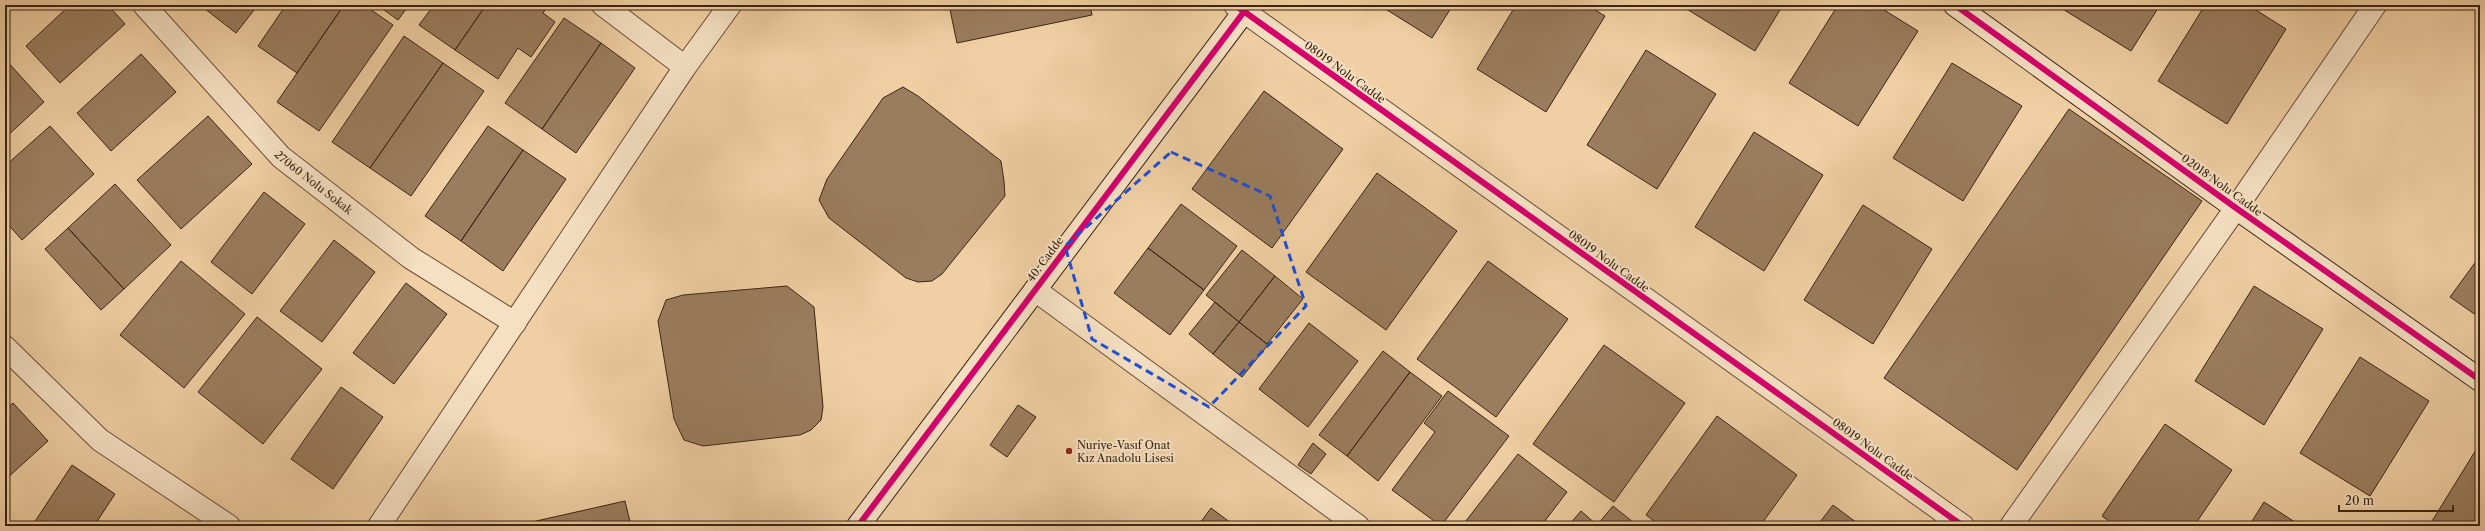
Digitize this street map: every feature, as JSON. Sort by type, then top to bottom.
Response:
[{"type":"street","name":"27060 Nolu Sokak","points":[[144,5],[281,157],[412,258],[515,323]]},
{"type":"street","points":[[603,5],[685,68]]},
{"type":"street","points":[[379,526],[685,68],[730,5]]},
{"type":"street","name":"02018 Nolu Cadde","points":[[1955,5],[2236,208],[2480,380]]},
{"type":"street","points":[[2011,526],[2236,208],[2375,5]]},
{"type":"street","name":"40. Cadde","points":[[858,526],[1035,290],[1242,7]]},
{"type":"street","name":"08019 Nolu Cadde","points":[[1242,7],[1963,526]]},
{"type":"street","points":[[1035,290],[1358,526]]},
{"type":"street","points":[[5,347],[100,440],[229,526]]},
{"type":"highlighted area","points":[[1171,152],[1270,196],[1306,306],[1209,407],[1092,339],[1065,246]]},
{"type":"building","points":[[70,5],[108,5],[125,24],[60,83],[26,46]]},
{"type":"building","points":[[200,5],[258,5],[236,33]]},
{"type":"building","points":[[286,5],[344,5],[297,73],[258,46]]},
{"type":"building","points":[[344,5],[364,5],[393,25],[319,131],[277,102]]},
{"type":"building","points":[[377,5],[409,5],[398,20]]},
{"type":"building","points":[[434,5],[486,5],[455,50],[419,25]]},
{"type":"building","points":[[486,5],[548,5],[543,13],[555,22],[531,57],[518,48],[498,79],[455,50]]},
{"type":"building","points":[[949,5],[1090,5],[1092,15],[957,43]]},
{"type":"building","points":[[1379,5],[1453,5],[1432,38]]},
{"type":"building","points":[[1516,5],[1587,5],[1605,16],[1546,112],[1477,69]]},
{"type":"building","points":[[1687,5],[1783,5],[1755,51],[1685,8]]},
{"type":"building","points":[[1838,5],[1876,5],[1918,31],[1858,126],[1789,83]]},
{"type":"building","points":[[2063,5],[2160,5],[2131,51],[2061,8]]},
{"type":"building","points":[[2205,5],[2248,5],[2286,29],[2227,124],[2158,81]]},
{"type":"building","points":[[564,18],[601,43],[542,129],[505,103]]},
{"type":"building","points":[[404,36],[443,63],[370,168],[332,142]]},
{"type":"building","points":[[601,43],[635,68],[576,153],[542,129]]},
{"type":"building","points":[[1646,50],[1716,94],[1657,189],[1587,145]]},
{"type":"building","points":[[141,54],[176,92],[111,151],[77,113]]},
{"type":"building","points":[[5,59],[44,102],[5,138]]},
{"type":"building","points":[[443,63],[484,91],[411,196],[370,168]]},
{"type":"building","points":[[1952,63],[2022,106],[1963,201],[1893,158]]},
{"type":"building","points":[[903,87],[918,96],[1001,161],[1004,181],[1005,196],[942,274],[932,281],[918,282],[906,278],[829,218],[819,200],[827,179],[883,98]]},
{"type":"building","points":[[1264,91],[1343,149],[1272,248],[1192,189]]},
{"type":"building","points":[[2069,109],[2202,201],[2017,470],[1884,378]]},
{"type":"building","points":[[208,116],[252,164],[181,229],[137,180]]},
{"type":"building","points":[[50,126],[94,174],[22,240],[5,221],[5,166]]},
{"type":"building","points":[[488,126],[523,150],[461,241],[425,216]]},
{"type":"building","points":[[1754,132],[1823,175],[1764,271],[1695,227]]},
{"type":"building","points":[[523,150],[566,179],[503,271],[461,241]]},
{"type":"building","points":[[1377,173],[1457,231],[1386,330],[1306,272]]},
{"type":"building","points":[[115,184],[171,245],[124,289],[68,228]]},
{"type":"building","points":[[264,192],[305,224],[252,294],[211,262]]},
{"type":"building","points":[[1181,204],[1237,246],[1204,290],[1148,248]]},
{"type":"building","points":[[1863,205],[1932,249],[1873,344],[1804,300]]},
{"type":"building","points":[[68,228],[124,289],[101,310],[45,249]]},
{"type":"building","points":[[334,240],[375,272],[322,342],[280,311]]},
{"type":"building","points":[[1148,248],[1204,290],[1170,335],[1114,293]]},
{"type":"building","points":[[1242,250],[1275,276],[1239,322],[1206,295]]},
{"type":"building","points":[[2480,256],[2480,318],[2450,297]]},
{"type":"building","points":[[181,261],[245,314],[184,388],[120,335]]},
{"type":"building","points":[[1488,261],[1568,319],[1496,417],[1417,359]]},
{"type":"building","points":[[1275,276],[1303,299],[1267,344],[1239,322]]},
{"type":"building","points":[[406,283],[447,314],[394,384],[353,353]]},
{"type":"building","points":[[787,286],[814,307],[823,407],[821,420],[811,430],[800,435],[703,446],[684,440],[674,419],[658,321],[666,300],[683,295]]},
{"type":"building","points":[[2254,286],[2323,329],[2264,425],[2195,381]]},
{"type":"building","points":[[1215,302],[1239,322],[1213,354],[1189,334]]},
{"type":"building","points":[[257,317],[322,369],[263,444],[198,392]]},
{"type":"building","points":[[1239,322],[1268,345],[1242,377],[1213,354]]},
{"type":"building","points":[[1309,323],[1358,361],[1308,427],[1259,389]]},
{"type":"building","points":[[1604,345],[1685,403],[1614,502],[1533,444]]},
{"type":"building","points":[[1383,351],[1410,372],[1347,456],[1319,435]]},
{"type":"building","points":[[2360,357],[2429,401],[2370,496],[2300,453]]},
{"type":"building","points":[[1410,372],[1442,396],[1378,481],[1347,456]]},
{"type":"building","points":[[341,387],[383,417],[333,489],[291,459]]},
{"type":"building","points":[[1448,391],[1509,436],[1441,526],[1392,490],[1435,432],[1424,423]]},
{"type":"building","points":[[13,403],[48,441],[5,480],[5,410]]},
{"type":"building","points":[[1018,405],[1036,417],[1007,457],[990,445]]},
{"type":"building","points":[[1717,416],[1797,475],[1760,526],[1661,526],[1646,515]]},
{"type":"building","points":[[2165,424],[2232,470],[2194,526],[2116,526],[2102,516]]},
{"type":"building","points":[[1313,443],[1326,454],[1311,474],[1298,465]]},
{"type":"building","points":[[2479,445],[2480,526],[2429,526]]},
{"type":"building","points":[[1518,454],[1567,492],[1541,526],[1462,526]]},
{"type":"building","points":[[72,465],[115,494],[94,526],[32,526]]},
{"type":"building","points":[[625,501],[631,526],[514,526]]},
{"type":"building","points":[[2264,502],[2301,526],[2249,526]]},
{"type":"building","points":[[1833,505],[1861,526],[1817,526]]},
{"type":"building","points":[[1613,506],[1638,526],[1597,525]]},
{"type":"building","points":[[1211,508],[1235,526],[1198,526]]},
{"type":"building","points":[[1581,511],[1597,525],[1599,526],[1568,526]]},
{"type":"cycle path","points":[[1235,5],[1963,526]]},
{"type":"cycle path","points":[[858,526],[1249,5]]},
{"type":"cycle path","points":[[1955,5],[2236,208],[2480,380]]},
{"type":"place","name":"Nuriye-Vasıf Onat Kız Anadolu Lisesi","points":[[1069,451]]}]
